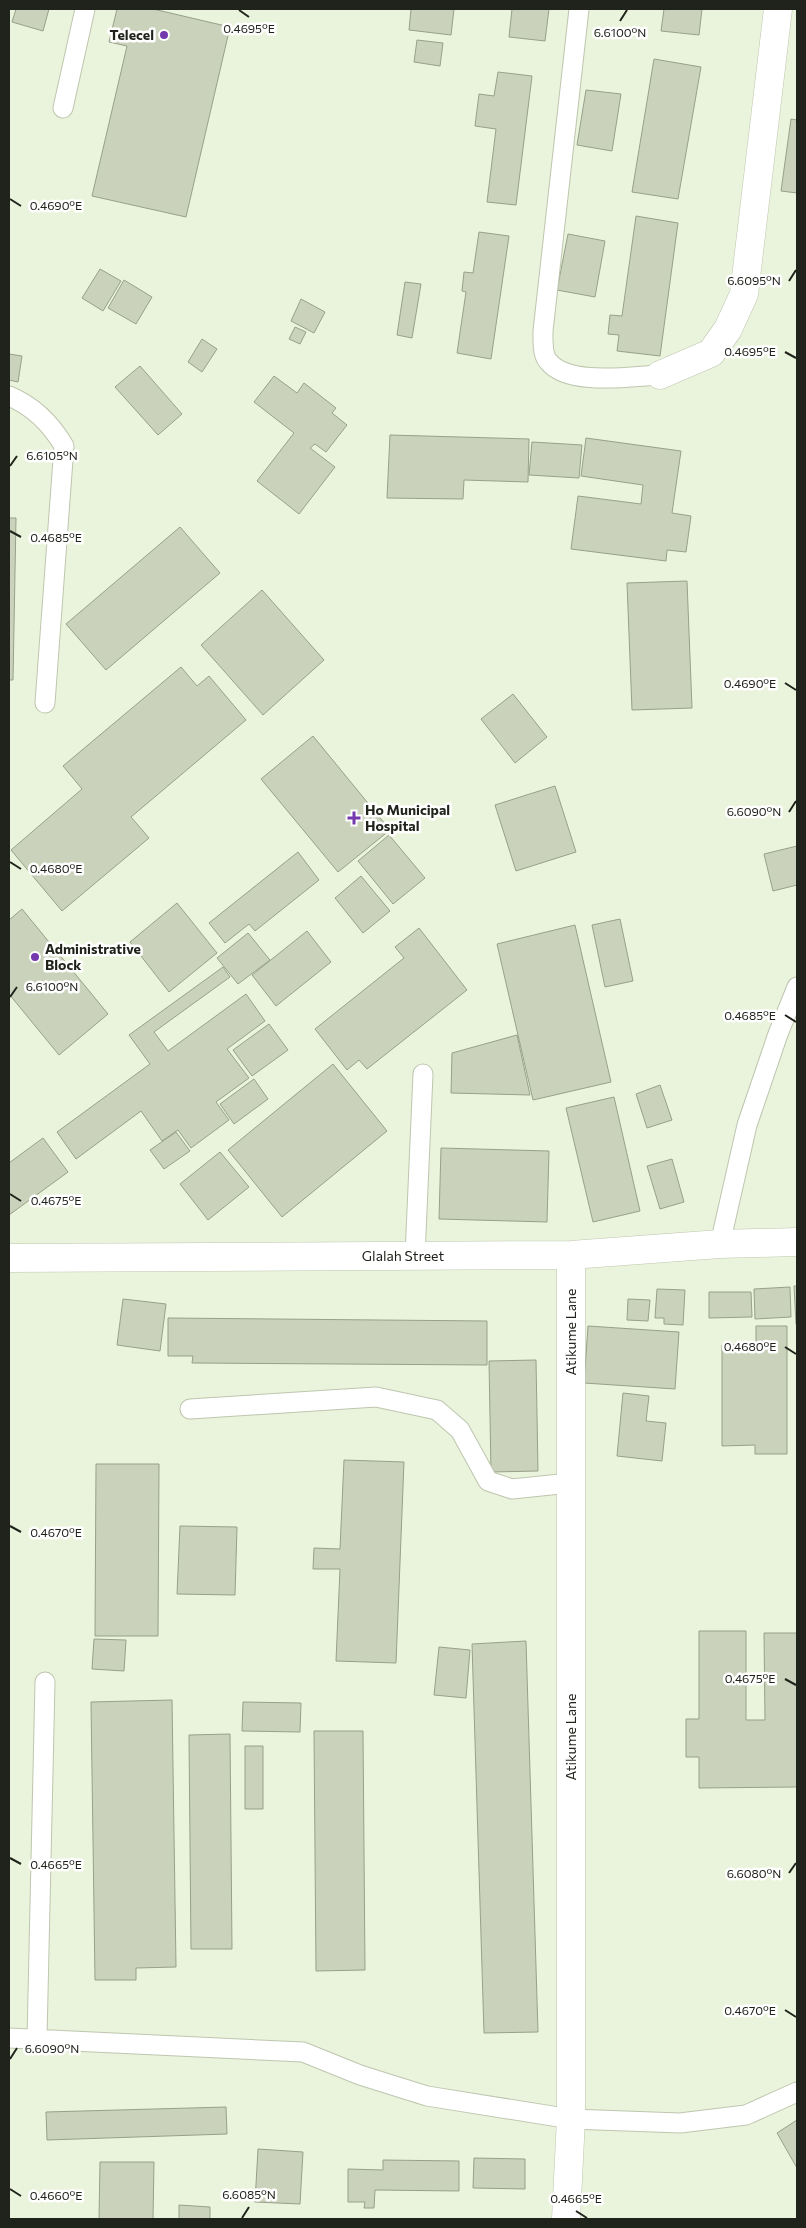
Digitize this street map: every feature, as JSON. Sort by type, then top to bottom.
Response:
[{"type":"street","points":[[660,374],[711,353],[728,329],[744,294],[778,9]]},
{"type":"street","name":"Glalah Street","points":[[9,1258],[571,1255],[720,1244],[797,1242]]},
{"type":"street","name":"Atikume Lane","points":[[566,2219],[571,2119],[571,1255]]},
{"type":"lane","points":[[63,108],[85,9]]},
{"type":"lane","points":[[579,9],[542,331],[544,350],[548,361],[566,374],[602,378],[660,374]]},
{"type":"lane","points":[[9,396],[36,412],[53,427],[64,446],[45,703]]},
{"type":"lane","points":[[720,1244],[747,1125],[778,1034],[797,987]]},
{"type":"lane","points":[[415,1256],[423,1074]]},
{"type":"lane","points":[[190,1409],[376,1397],[437,1410],[460,1430],[488,1481],[512,1489],[570,1483]]},
{"type":"lane","points":[[37,2039],[45,1682]]},
{"type":"lane","points":[[9,2038],[304,2052],[360,2075],[428,2096],[571,2119],[680,2123],[746,2114],[797,2092]]},
{"type":"building","points":[[16,9],[49,9],[43,31],[12,22]]},
{"type":"building","points":[[117,9],[153,9],[230,27],[186,217],[92,196],[127,46],[109,42]]},
{"type":"building","points":[[411,9],[454,9],[451,35],[409,30]]},
{"type":"building","points":[[512,9],[549,9],[545,41],[509,37]]},
{"type":"building","points":[[664,9],[702,9],[699,35],[661,31]]},
{"type":"building","points":[[417,40],[443,43],[440,66],[414,62]]},
{"type":"building","points":[[654,59],[701,67],[678,199],[632,192]]},
{"type":"building","points":[[498,72],[532,76],[516,205],[487,202],[496,129],[475,126],[479,94],[494,96]]},
{"type":"building","points":[[586,90],[621,94],[612,151],[577,145]]},
{"type":"building","points":[[791,119],[797,120],[797,193],[781,191]]},
{"type":"building","points":[[636,216],[678,223],[660,356],[617,351],[619,335],[608,334],[610,315],[622,316]]},
{"type":"building","points":[[479,232],[509,236],[491,359],[457,353],[466,292],[462,291],[464,272],[473,273]]},
{"type":"building","points":[[568,234],[605,241],[595,297],[557,290]]},
{"type":"building","points":[[100,269],[121,281],[103,311],[82,298]]},
{"type":"building","points":[[124,280],[152,297],[136,324],[108,308]]},
{"type":"building","points":[[405,282],[421,284],[412,338],[397,335]]},
{"type":"building","points":[[301,299],[325,312],[314,333],[291,321]]},
{"type":"building","points":[[295,327],[306,332],[300,344],[289,339]]},
{"type":"building","points":[[202,339],[217,349],[202,372],[188,362]]},
{"type":"building","points":[[9,354],[22,356],[18,382],[9,380]]},
{"type":"building","points":[[140,366],[182,414],[158,435],[115,387]]},
{"type":"building","points":[[274,376],[297,393],[304,383],[336,408],[332,413],[347,425],[326,452],[315,444],[310,448],[335,467],[299,514],[257,481],[294,433],[254,402]]},
{"type":"building","points":[[390,435],[529,439],[528,482],[464,480],[463,499],[387,498]]},
{"type":"building","points":[[586,438],[681,451],[672,513],[691,516],[686,552],[667,550],[666,561],[571,549],[578,496],[641,504],[643,485],[581,476]]},
{"type":"building","points":[[532,442],[582,445],[579,478],[529,475]]},
{"type":"building","points":[[9,518],[16,518],[13,680],[9,680]]},
{"type":"building","points":[[180,527],[220,573],[106,670],[66,624]]},
{"type":"building","points":[[687,581],[692,708],[632,710],[627,583]]},
{"type":"building","points":[[262,590],[324,660],[263,715],[201,645]]},
{"type":"building","points":[[181,667],[197,686],[209,676],[246,720],[131,817],[149,838],[62,911],[11,850],[82,789],[63,766]]},
{"type":"building","points":[[513,694],[547,737],[515,763],[481,719]]},
{"type":"building","points":[[313,736],[390,830],[338,872],[261,779]]},
{"type":"building","points":[[555,786],[576,852],[516,871],[495,805]]},
{"type":"building","points":[[389,835],[425,878],[393,904],[358,861]]},
{"type":"building","points":[[797,846],[797,885],[773,891],[764,854]]},
{"type":"building","points":[[298,852],[319,880],[255,931],[249,924],[225,943],[209,923]]},
{"type":"building","points":[[361,876],[390,911],[363,933],[335,898]]},
{"type":"building","points":[[177,903],[217,953],[169,992],[130,942]]},
{"type":"building","name":"Administrative Block","points":[[22,909],[108,1014],[59,1055],[9,994],[9,920]]},
{"type":"building","points":[[620,919],[633,981],[605,987],[592,925]]},
{"type":"building","points":[[575,925],[611,1082],[533,1100],[497,944]]},
{"type":"building","points":[[419,928],[467,990],[367,1069],[359,1060],[347,1070],[315,1029],[404,958],[395,947]]},
{"type":"building","points":[[307,931],[331,962],[276,1006],[252,975]]},
{"type":"building","points":[[248,933],[270,960],[238,984],[217,958]]},
{"type":"building","points":[[223,967],[230,977],[154,1032],[168,1051],[246,994],[265,1021],[227,1049],[249,1078],[216,1102],[229,1120],[191,1148],[178,1130],[162,1141],[141,1111],[76,1159],[57,1132],[150,1064],[129,1035]]},
{"type":"building","points":[[269,1024],[288,1050],[252,1076],[233,1050]]},
{"type":"building","points":[[517,1035],[530,1095],[451,1093],[452,1053]]},
{"type":"building","points":[[333,1064],[387,1131],[282,1217],[228,1150]]},
{"type":"building","points":[[254,1079],[268,1099],[234,1124],[220,1104]]},
{"type":"building","points":[[660,1085],[672,1120],[647,1128],[636,1094]]},
{"type":"building","points":[[614,1097],[640,1211],[593,1222],[566,1108]]},
{"type":"building","points":[[176,1132],[190,1151],[164,1169],[150,1150]]},
{"type":"building","points":[[43,1138],[68,1172],[9,1215],[9,1163]]},
{"type":"building","points":[[441,1148],[549,1151],[547,1222],[439,1219]]},
{"type":"building","points":[[220,1152],[249,1187],[208,1220],[180,1184]]},
{"type":"building","points":[[672,1159],[684,1202],[660,1209],[647,1166]]},
{"type":"building","points":[[794,1286],[797,1286],[797,1324],[796,1324]]},
{"type":"building","points":[[790,1287],[791,1317],[755,1319],[754,1289]]},
{"type":"building","points":[[657,1289],[685,1290],[683,1325],[664,1324],[664,1318],[655,1318]]},
{"type":"building","points":[[709,1292],[751,1292],[752,1317],[709,1318]]},
{"type":"building","points":[[123,1299],[166,1304],[160,1351],[117,1345]]},
{"type":"building","points":[[628,1299],[650,1300],[648,1321],[627,1320]]},
{"type":"building","points":[[168,1318],[487,1321],[487,1365],[192,1363],[193,1356],[168,1356]]},
{"type":"building","points":[[588,1326],[679,1332],[675,1389],[584,1383]]},
{"type":"building","points":[[756,1326],[787,1326],[787,1454],[755,1454],[755,1445],[722,1446],[722,1345],[756,1345]]},
{"type":"building","points":[[536,1360],[538,1471],[491,1472],[489,1361]]},
{"type":"building","points":[[623,1393],[649,1396],[646,1421],[666,1423],[662,1461],[617,1456]]},
{"type":"building","points":[[344,1460],[404,1462],[396,1663],[336,1661],[340,1569],[313,1569],[314,1548],[340,1549]]},
{"type":"building","points":[[96,1464],[159,1464],[158,1636],[95,1636]]},
{"type":"building","points":[[180,1526],[237,1527],[235,1595],[177,1594]]},
{"type":"building","points":[[699,1631],[746,1631],[746,1720],[765,1720],[764,1633],[797,1633],[797,1787],[699,1788],[699,1757],[686,1757],[686,1719],[699,1719]]},
{"type":"building","points":[[94,1639],[126,1640],[124,1671],[92,1669]]},
{"type":"building","points":[[526,1641],[538,2032],[484,2033],[472,1644]]},
{"type":"building","points":[[439,1647],[470,1650],[466,1698],[434,1695]]},
{"type":"building","points":[[172,1700],[176,1967],[136,1968],[136,1980],[95,1980],[91,1702]]},
{"type":"building","points":[[243,1702],[301,1703],[300,1732],[242,1731]]},
{"type":"building","points":[[314,1731],[363,1731],[365,1970],[316,1971]]},
{"type":"building","points":[[230,1734],[232,1949],[191,1949],[189,1735]]},
{"type":"building","points":[[245,1746],[263,1746],[263,1809],[245,1809]]},
{"type":"building","points":[[226,2107],[227,2134],[47,2140],[46,2112]]},
{"type":"building","points":[[797,2120],[797,2168],[777,2133]]},
{"type":"building","points":[[258,2149],[303,2152],[300,2204],[255,2202]]},
{"type":"building","points":[[474,2158],[525,2159],[525,2189],[473,2188]]},
{"type":"building","points":[[383,2160],[459,2161],[459,2191],[375,2190],[374,2208],[364,2208],[365,2202],[348,2202],[348,2169],[383,2170]]},
{"type":"building","points":[[100,2162],[154,2162],[153,2219],[99,2219]]},
{"type":"building","points":[[179,2205],[210,2207],[210,2219],[179,2219]]},
{"type":"place","name":"Telecel","points":[[164,35]]},
{"type":"place","name":"Ho Municipal Hospital","points":[[354,818]]},
{"type":"place","name":"Administrative Block","points":[[35,957]]}]
